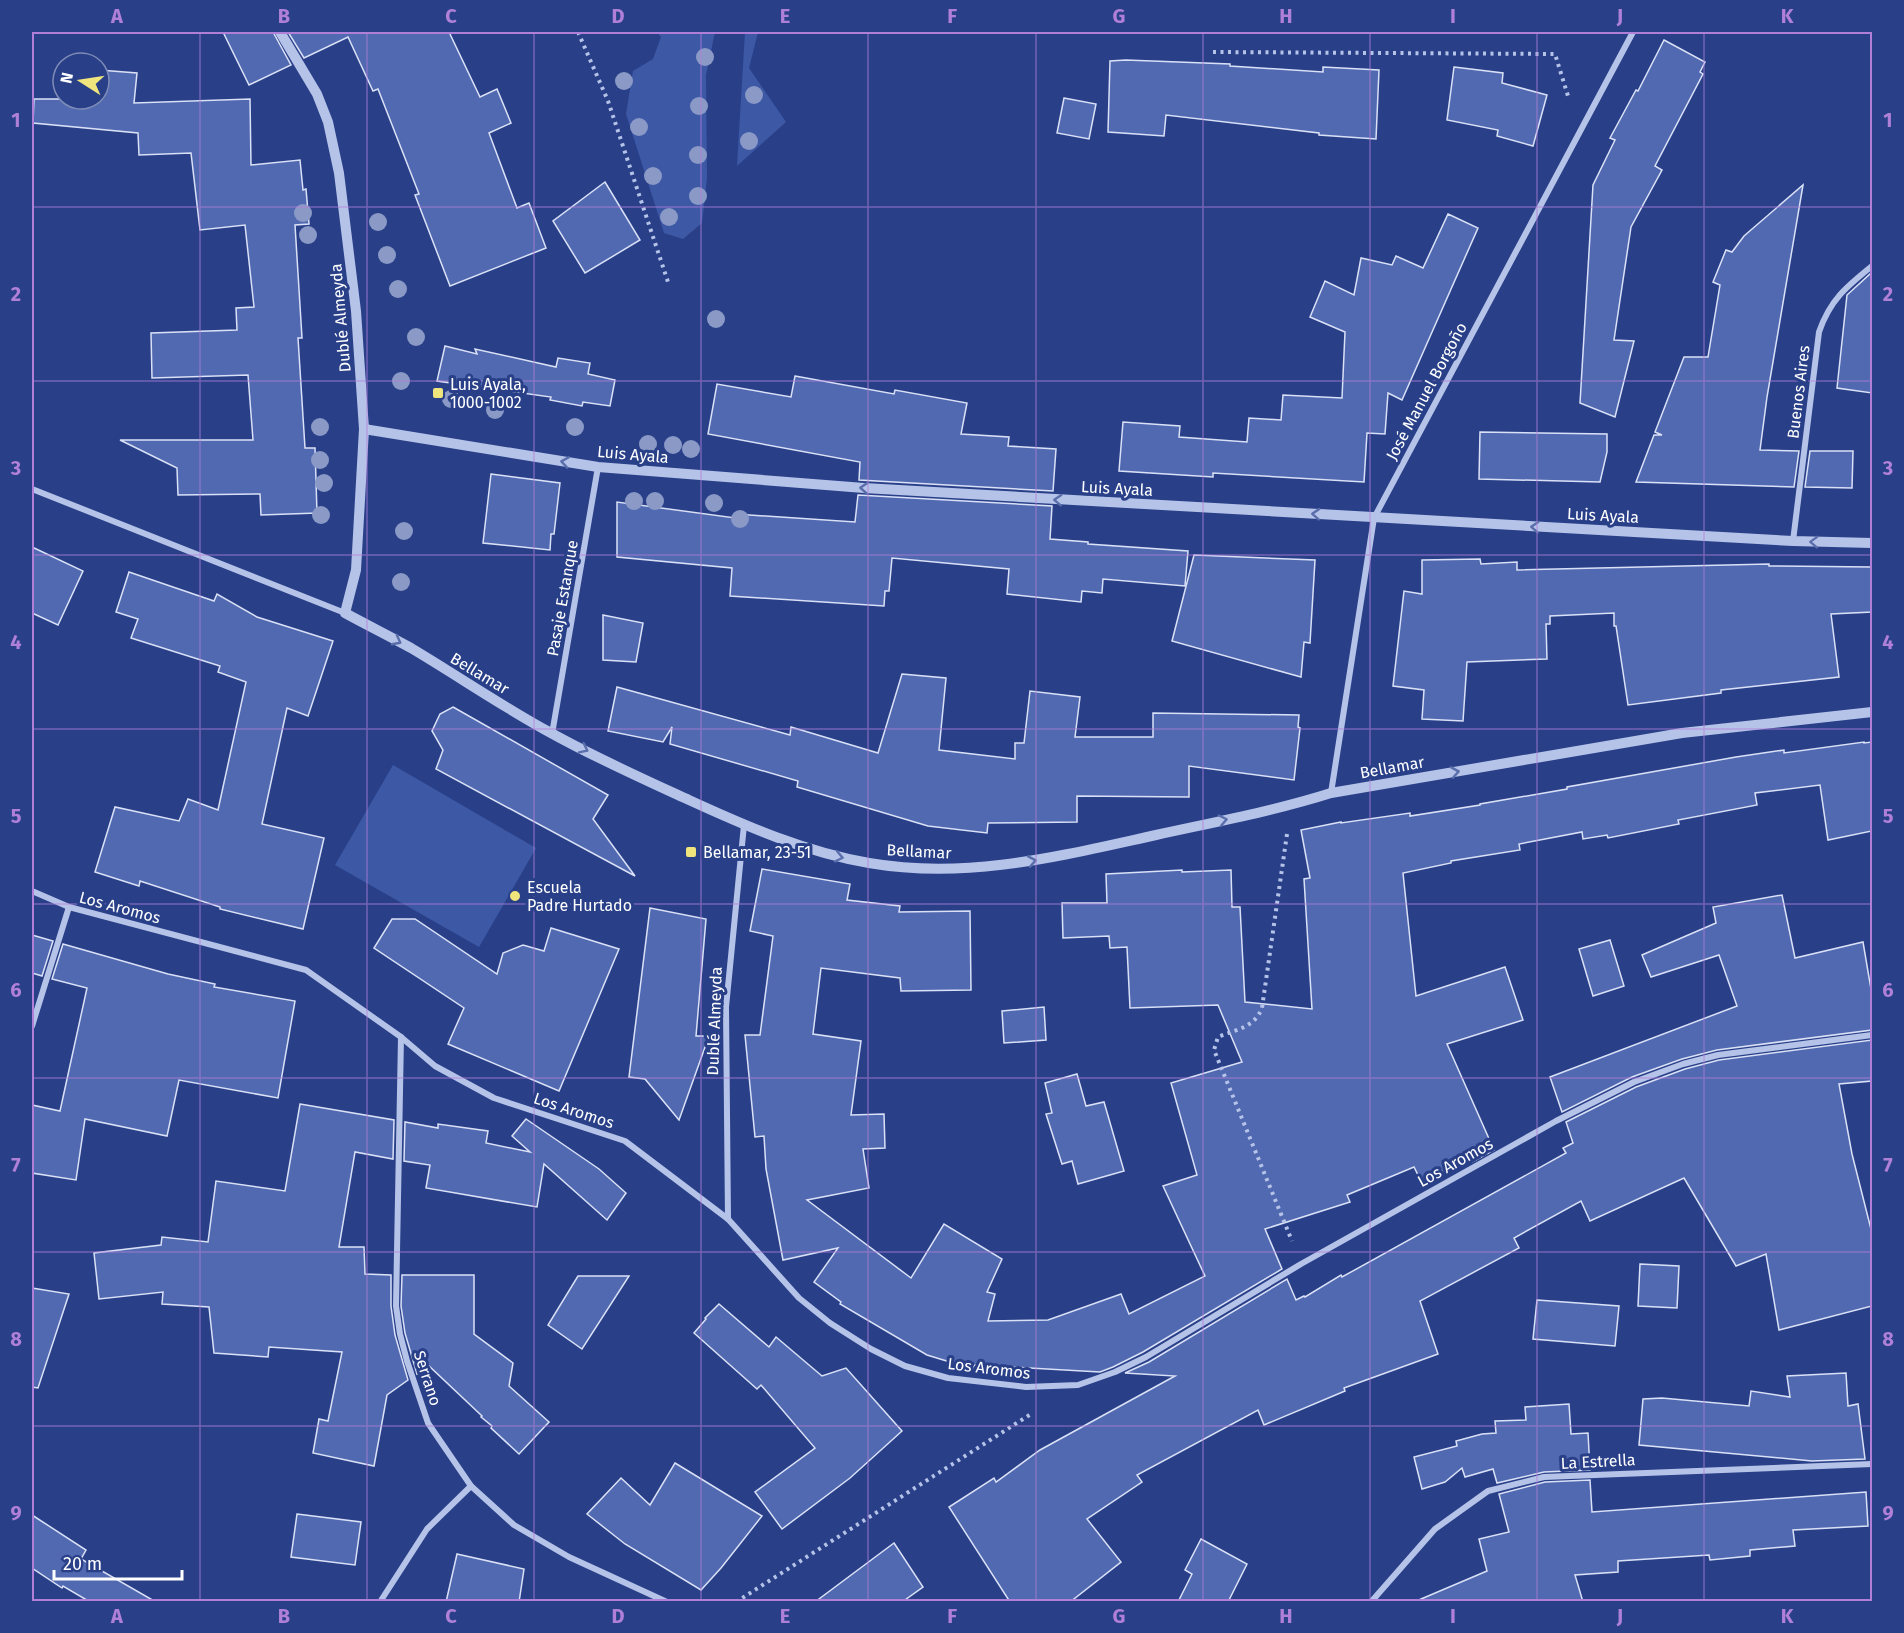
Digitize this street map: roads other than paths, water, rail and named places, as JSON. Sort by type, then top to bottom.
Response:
[{"type":"street","name":"Dublé Almeyda","points":[[280,32],[317,94],[328,122],[339,173],[356,311],[364,429],[356,570],[345,613]]},
{"type":"street","name":"José Manuel Borgoño","points":[[1331,793],[1374,518],[1633,32]]},
{"type":"street","name":"Buenos Aires","points":[[1793,541],[1819,332],[1824,317],[1834,301],[1846,287],[1872,266]]},
{"type":"street","name":"Luis Ayala","points":[[364,429],[598,467],[864,488],[1793,541],[1872,543]]},
{"type":"street","name":"Pasaje Estanque","points":[[552,734],[598,467]]},
{"type":"street","name":"Bellamar","points":[[32,489],[345,613],[410,648],[552,734],[744,825],[806,848],[870,863],[914,868],[959,869],[1004,866],[1292,806],[1331,793],[1682,733],[1872,712]]},
{"type":"street","name":"Dublé Almeyda","points":[[728,1219],[726,1007],[744,825]]},
{"type":"street","name":"Los Aromos","points":[[32,891],[69,907],[306,970],[401,1037],[435,1066],[494,1098],[625,1141],[728,1219],[799,1298],[830,1323],[871,1349],[905,1366],[948,1378],[1026,1387],[1078,1385],[1115,1372],[1146,1357],[1301,1264],[1556,1121],[1634,1082],[1683,1064],[1718,1055],[1872,1035]]},
{"type":"street","points":[[32,1026],[69,907]]},
{"type":"street","name":"Serrano","points":[[401,1037],[396,1306],[399,1334],[428,1423],[471,1486],[514,1525],[569,1557],[667,1602]]},
{"type":"street","name":"La Estrella","points":[[1371,1602],[1435,1529],[1488,1491],[1544,1477],[1872,1464]]},
{"type":"street","points":[[380,1602],[427,1529],[471,1486]]},
{"type":"place","name":"Luis Ayala, 1000-1002","points":[[438,393]]},
{"type":"place","name":"Bellamar, 23-51","points":[[691,852]]},
{"type":"place","name":"Escuela Padre Hurtado","points":[[515,896]]}]
